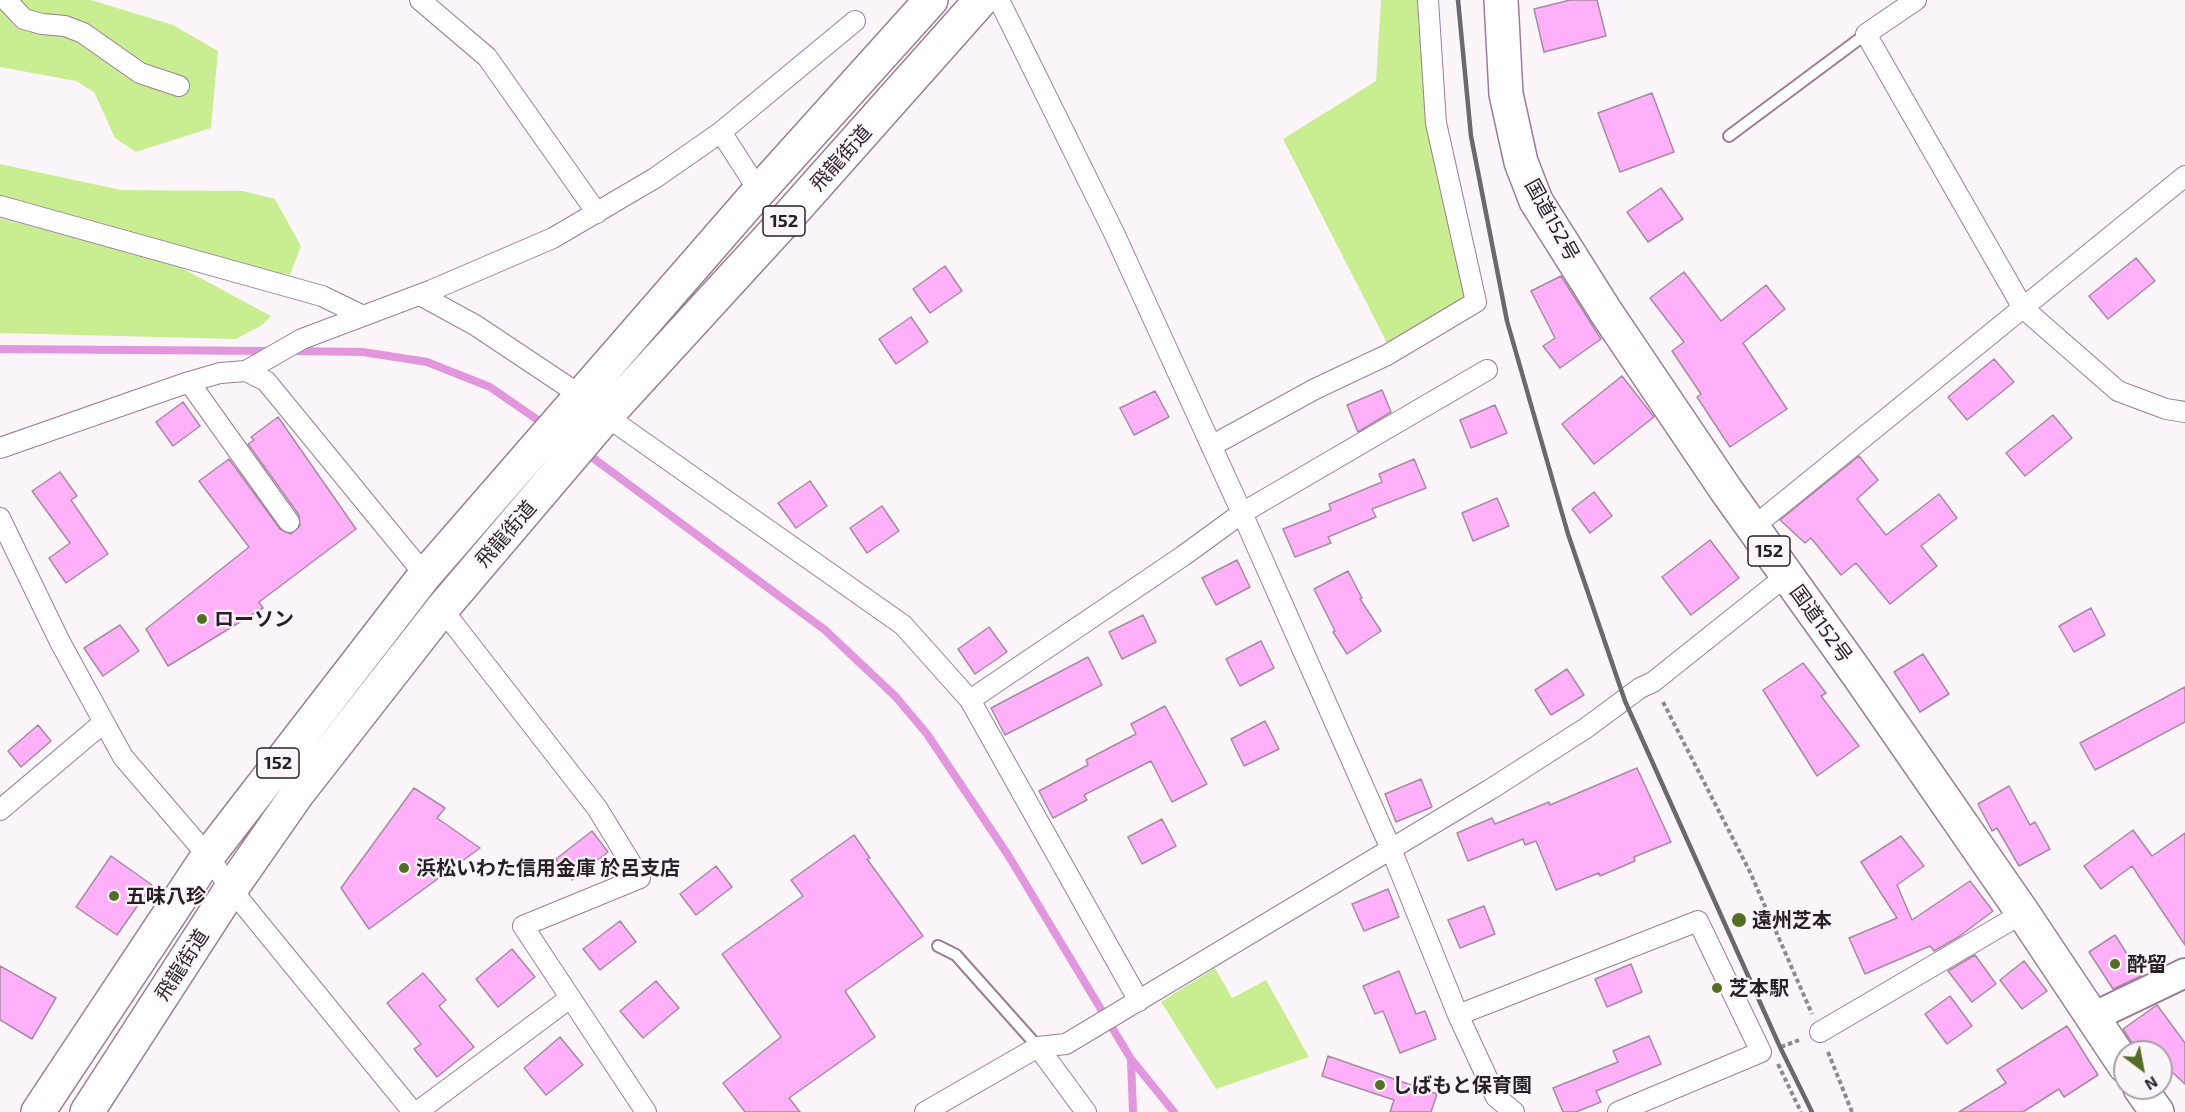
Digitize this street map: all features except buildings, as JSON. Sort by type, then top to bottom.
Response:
[{"type":"highway","name":"飛龍街道","points":[[38,1112],[207,856],[425,575],[580,394],[931,0]]},
{"type":"highway","name":"飛龍街道","points":[[87,1112],[231,888],[298,793],[442,609],[606,416],[781,225],[981,0]]},
{"type":"highway","name":"国道152号","points":[[1501,0],[1506,94],[1521,162],[1536,201],[1606,312],[1752,528],[2024,913],[2113,1049]]},
{"type":"street","points":[[6,0],[24,19],[42,24],[65,26],[82,33],[140,72],[180,86]]},
{"type":"street","points":[[420,0],[488,57],[597,213]]},
{"type":"street","points":[[999,0],[1114,233],[1242,513],[1391,849],[1458,1015],[1496,1096],[1514,1112]]},
{"type":"street","points":[[1211,446],[1315,389],[1387,355],[1476,302],[1436,123],[1428,0]]},
{"type":"street","points":[[1916,0],[1866,34],[2023,308],[2118,391],[2166,409],[2185,412]]},
{"type":"street","points":[[0,448],[189,381],[250,368],[302,339],[420,294],[553,238],[655,178],[721,132],[855,21]]},
{"type":"street","points":[[721,132],[759,191]]},
{"type":"street","points":[[1752,528],[2185,176]]},
{"type":"street","points":[[0,206],[322,296],[361,315]]},
{"type":"street","points":[[420,294],[475,325],[580,394]]},
{"type":"street","points":[[250,368],[266,381],[425,575]]},
{"type":"street","points":[[970,700],[1183,556],[1242,513],[1487,370]]},
{"type":"street","points":[[189,381],[290,522]]},
{"type":"street","points":[[606,416],[903,625],[970,700],[1133,1003]]},
{"type":"street","points":[[0,518],[103,723],[123,757],[145,786],[207,856],[415,1112],[570,998]]},
{"type":"street","points":[[925,1112],[1038,1047],[1066,1044],[1491,789],[1586,728],[1640,688],[1653,682],[1786,576]]},
{"type":"street","points":[[442,609],[597,808],[640,878],[523,926],[646,1112]]},
{"type":"street","points":[[0,810],[103,723]]},
{"type":"street","points":[[1820,1032],[2024,913]]},
{"type":"street","points":[[1458,1015],[1698,921],[1766,1051],[1618,1112]]},
{"type":"street","points":[[2091,1018],[2185,973]]},
{"type":"street","points":[[1038,1047],[1086,1112]]},
{"type":"lane","points":[[1729,136],[1866,34]]},
{"type":"lane","points":[[938,946],[956,955],[1038,1047]]},
{"type":"path","points":[[1653,682],[1749,872],[1820,1032],[1852,1112]]},
{"type":"path","points":[[1801,1112],[1766,1051],[1820,1032]]},
{"type":"green space","points":[[0,0],[91,0],[173,25],[218,51],[211,128],[136,152],[115,138],[94,92],[76,81],[0,67]]},
{"type":"green space","points":[[1381,0],[1425,0],[1470,301],[1389,347],[1283,139],[1376,81]]},
{"type":"green space","points":[[0,164],[121,190],[243,191],[275,199],[301,246],[290,275],[205,259],[0,201]]},
{"type":"green space","points":[[0,218],[178,266],[271,316],[262,325],[236,339],[0,333]]},
{"type":"green space","points":[[1215,968],[1232,998],[1266,980],[1309,1057],[1216,1089],[1161,1002]]},
{"type":"waterway","points":[[0,349],[271,351]]},
{"type":"waterway","points":[[292,351],[363,352],[427,362],[490,387],[545,425]]},
{"type":"waterway","points":[[585,452],[825,630],[895,696],[927,734],[1008,855],[1131,1059],[1174,1112]]},
{"type":"waterway","points":[[1131,1060],[1133,1112]]},
{"type":"railway","points":[[1458,0],[1471,136],[1507,321],[1568,534],[1625,701],[1780,1047],[1812,1112]]},
{"type":"place","name":"ローソン","points":[[202,619]]},
{"type":"place","name":"浜松いわた信用金庫 於呂支店","points":[[404,868]]},
{"type":"place","name":"五味八珍","points":[[114,896]]},
{"type":"place","name":"遠州芝本","points":[[1739,920]]},
{"type":"place","name":"酔留","points":[[2115,964]]},
{"type":"place","name":"芝本駅","points":[[1717,988]]},
{"type":"place","name":"しばもと保育園","points":[[1380,1085]]}]
